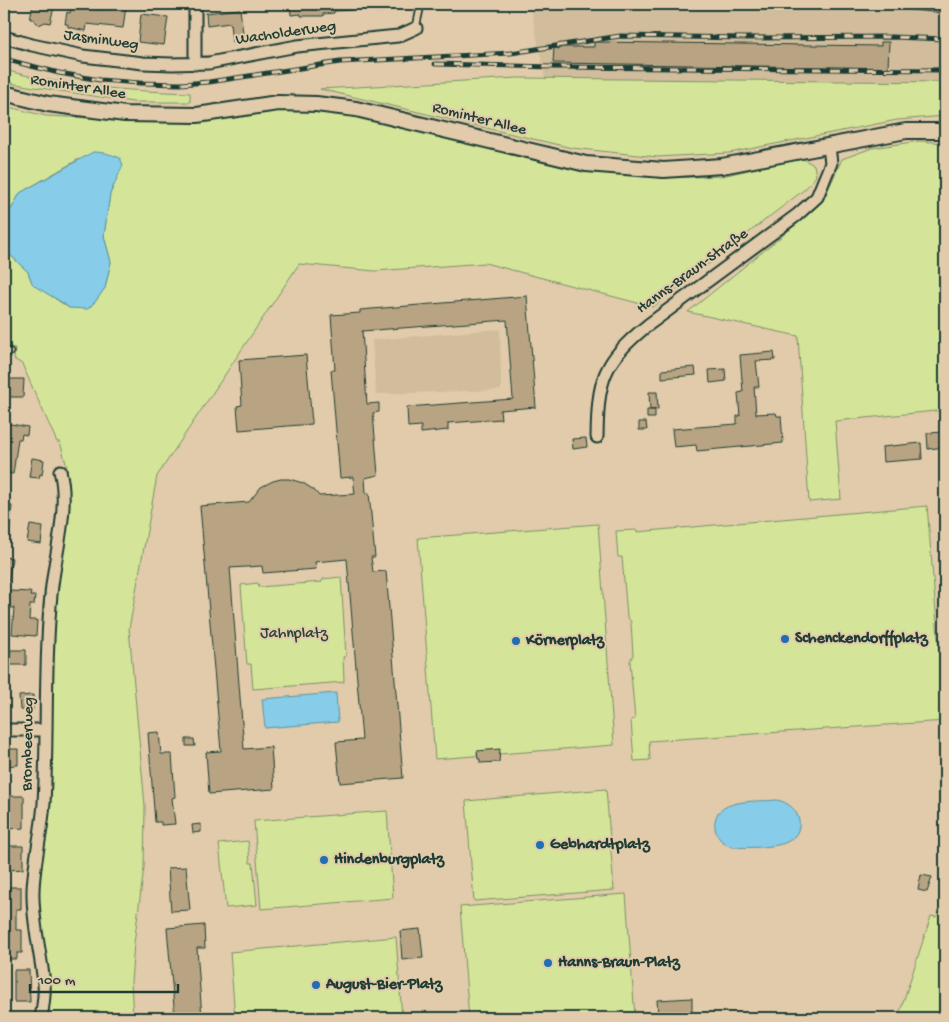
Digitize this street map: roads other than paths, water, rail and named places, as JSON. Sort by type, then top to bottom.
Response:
[{"type":"street","points":[[195,4],[195,64]]},
{"type":"street","name":"Wacholderweg","points":[[195,64],[297,46],[398,36],[416,28]]},
{"type":"street","name":"Jasminweg","points":[[4,37],[57,51],[113,60],[143,63],[195,64]]},
{"type":"street","name":"Rominter Allee","points":[[4,93],[48,104],[125,114],[197,115],[278,103],[336,106],[356,109],[586,164],[664,170],[722,166],[906,131],[945,131]]},
{"type":"street","name":"Hanns-Braun-Straße","points":[[598,437],[599,392],[613,359],[634,336],[797,215],[816,197],[831,163],[829,147]]},
{"type":"street","name":"Brombeerweg","points":[[42,1018],[44,985],[34,911],[33,889],[44,804],[49,616],[53,574],[60,533],[63,483],[60,471]]},
{"type":"street","points":[[4,730],[45,730]]},
{"type":"lane","name":"Wacholderweg","points":[[416,28],[421,4]]},
{"type":"water","points":[[93,152],[100,152],[120,158],[123,165],[110,194],[104,236],[111,262],[105,288],[95,302],[88,309],[69,308],[36,287],[32,283],[28,272],[4,249],[4,212],[12,208],[20,193]]},
{"type":"water","points":[[336,693],[338,722],[265,728],[262,699]]},
{"type":"water","points":[[777,800],[785,802],[796,812],[799,818],[798,831],[787,842],[768,846],[732,847],[723,842],[717,835],[715,828],[716,818],[720,811],[728,806],[737,803]]},
{"type":"railway","points":[[4,59],[59,73],[100,80],[180,84],[209,82],[340,62],[511,53],[620,36],[746,38],[892,37],[945,39]]},
{"type":"railway","points":[[435,64],[553,67],[945,70]]},
{"type":"place","name":"Schenckendorffplatz","points":[[785,639]]},
{"type":"place","name":"Körnerplatz","points":[[516,641]]},
{"type":"place","name":"Gebhardtplatz","points":[[540,845]]},
{"type":"place","name":"Hindenburgplatz","points":[[324,860]]},
{"type":"place","name":"Hanns-Braun-Platz","points":[[548,963]]},
{"type":"place","name":"August-Bier-Platz","points":[[316,985]]},
{"type":"park label","name":"Jahnplatz","points":[[294,634]]}]
